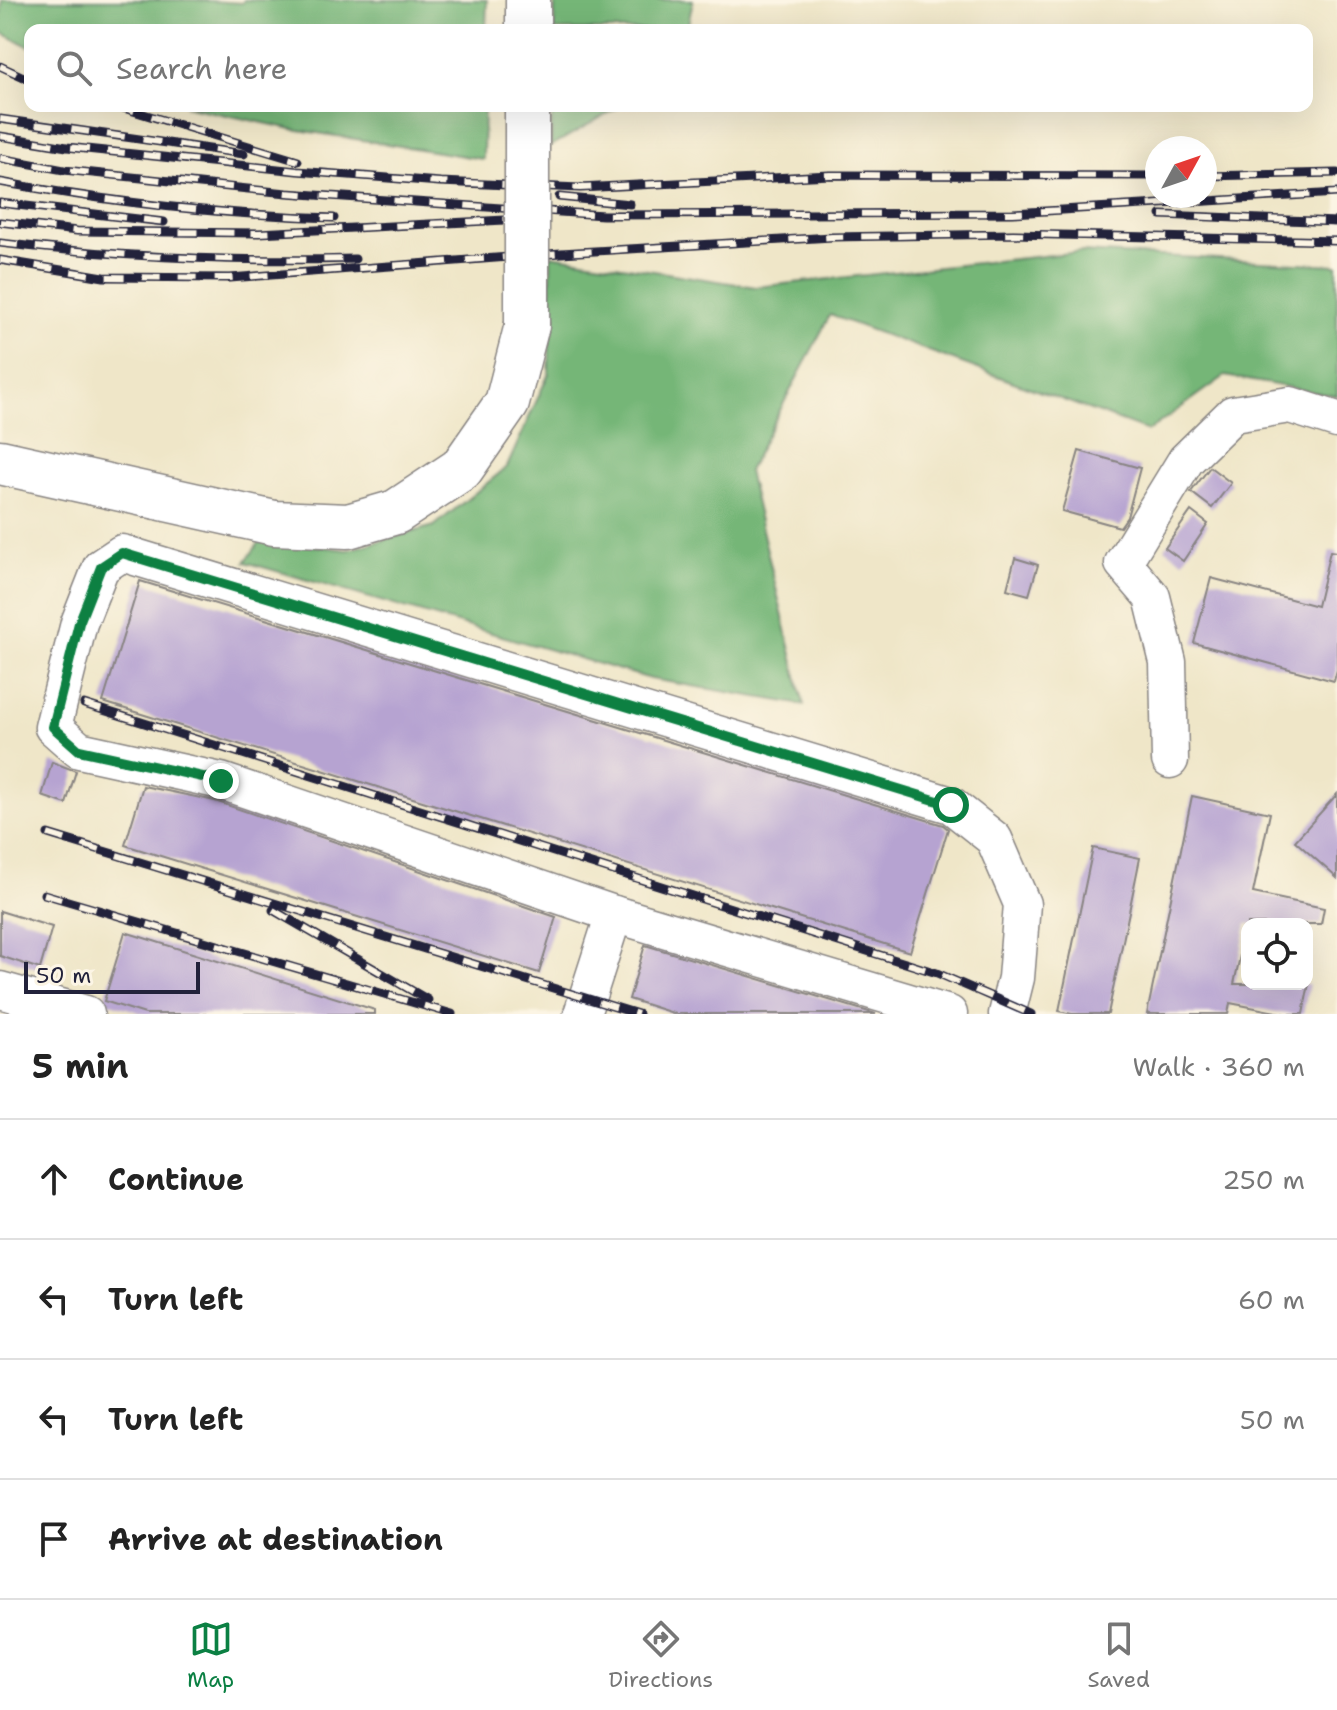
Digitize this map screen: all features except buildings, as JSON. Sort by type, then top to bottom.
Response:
[{"type":"main road","points":[[528,0],[528,24]]},
{"type":"main road","points":[[0,462],[274,523],[348,526],[396,512],[461,469],[507,403],[527,325],[527,112]]},
{"type":"lane","points":[[1170,760],[1168,662],[1152,597],[1123,563],[1186,460],[1233,414],[1290,405],[1337,420]]},
{"type":"lane","points":[[949,1014],[614,914],[221,781],[79,750],[53,727],[79,623],[101,567],[122,553],[951,805],[994,839],[1022,904],[1016,978],[1007,1014]]},
{"type":"lane","points":[[582,1014],[614,914]]},
{"type":"lane","points":[[0,990],[86,1014]]},
{"type":"green space","points":[[2,0],[242,3],[244,0],[487,0],[486,24],[24,24],[24,44],[0,32]]},
{"type":"green space","points":[[555,0],[693,0],[688,24],[554,24]]},
{"type":"green space","points":[[212,112],[484,112],[483,159],[292,129]]},
{"type":"green space","points":[[552,112],[610,112],[551,146]]},
{"type":"green space","points":[[1080,252],[1337,265],[1337,396],[1225,376],[1148,431],[830,315],[748,471],[804,705],[651,679],[245,562],[262,539],[348,550],[434,526],[507,467],[549,373],[551,255],[756,287]]},
{"type":"railway","points":[[0,66],[24,77]]},
{"type":"railway","points":[[137,112],[298,161]]},
{"type":"railway","points":[[0,119],[244,154]]},
{"type":"railway","points":[[0,136],[67,147],[297,171],[440,182],[580,188],[830,175],[1145,176]]},
{"type":"railway","points":[[0,158],[64,170],[287,193],[603,215],[1013,213],[1337,193]]},
{"type":"railway","points":[[1217,176],[1337,173]]},
{"type":"railway","points":[[0,182],[166,206],[334,218]]},
{"type":"railway","points":[[559,197],[630,204]]},
{"type":"railway","points":[[0,203],[164,222]]},
{"type":"railway","points":[[1161,215],[1337,222]]},
{"type":"railway","points":[[0,222],[77,231],[259,233],[523,219]]},
{"type":"railway","points":[[0,260],[104,277],[230,278],[561,253],[832,237],[1013,234],[1337,241]]},
{"type":"railway","points":[[0,243],[178,257],[355,259]]},
{"type":"railway","points":[[84,704],[937,973],[1031,1014]]},
{"type":"railway","points":[[48,834],[638,1014]]},
{"type":"railway","points":[[44,894],[452,1014]]},
{"type":"railway","points":[[273,910],[428,1000]]},
{"type":"route","points":[[221,781],[79,750],[53,727],[79,623],[101,567],[122,553],[951,805]]}]
